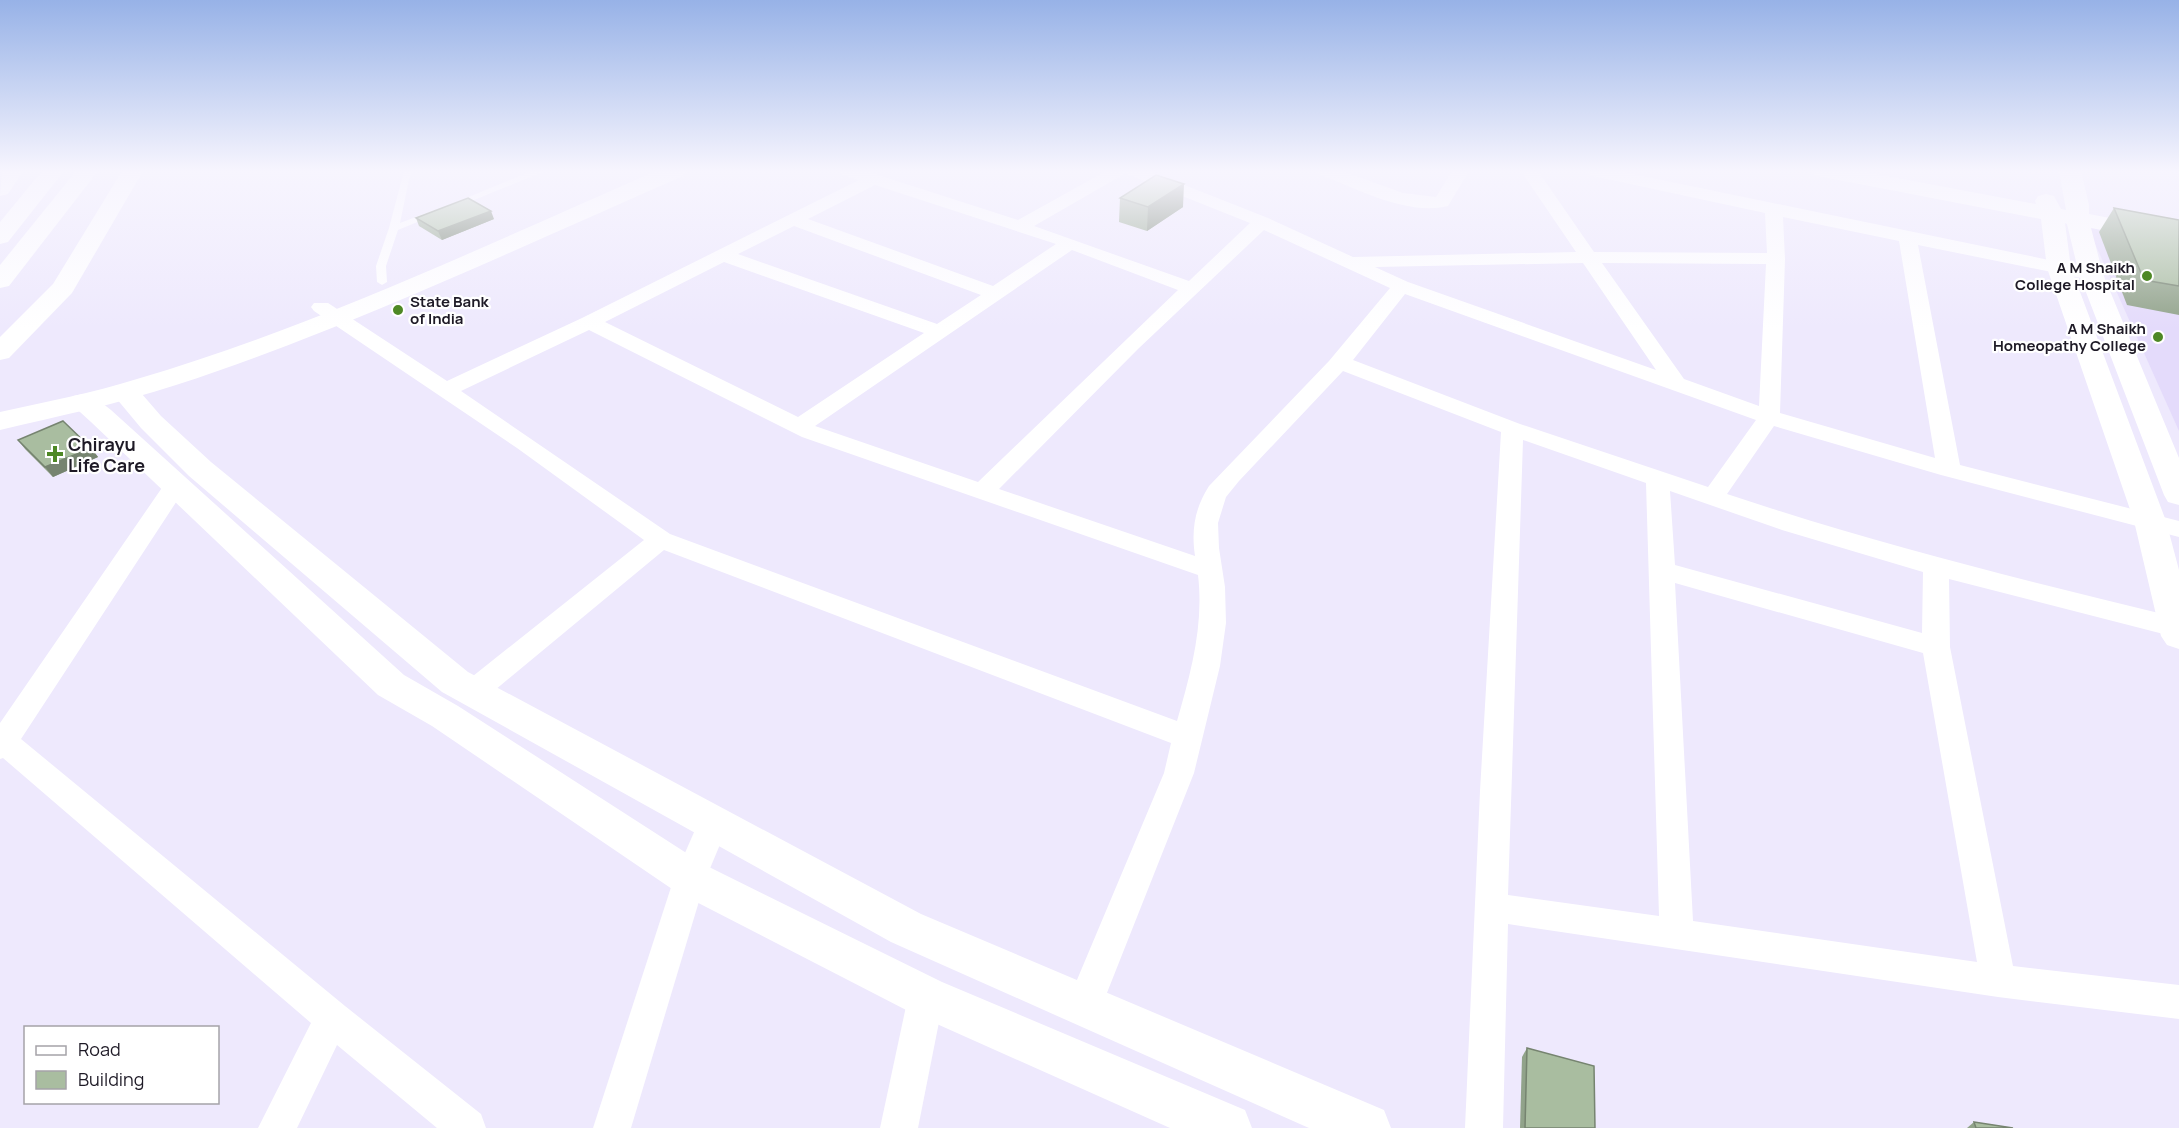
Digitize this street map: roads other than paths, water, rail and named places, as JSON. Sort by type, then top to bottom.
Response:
[{"type":"main road","points":[[0,237],[11,224]]},
{"type":"main road","points":[[0,282],[46,224]]},
{"type":"main road","points":[[0,352],[63,288],[102,224]]},
{"type":"main road","points":[[329,312],[382,282],[521,224]]},
{"type":"main road","points":[[0,421],[100,396],[329,312],[546,224]]},
{"type":"main road","points":[[2062,224],[2059,268],[2150,521],[2178,631]]},
{"type":"main road","points":[[2069,224],[2179,495]]},
{"type":"main road","points":[[2120,224],[2179,238]]},
{"type":"main road","points":[[100,396],[176,484],[391,684],[445,716],[690,878],[926,997],[1227,1128]]},
{"type":"main road","points":[[0,404],[100,396],[151,422],[200,469],[454,682],[906,928],[1366,1128]]},
{"type":"street","points":[[445,390],[589,322],[787,224]]},
{"type":"street","points":[[804,224],[996,294]]},
{"type":"street","points":[[1009,224],[1070,243],[1191,288]]},
{"type":"street","points":[[1019,227],[1025,224]]},
{"type":"street","points":[[981,493],[1260,224]]},
{"type":"street","points":[[1266,224],[1401,286],[1768,417],[1949,470],[2179,529]]},
{"type":"street","points":[[1564,224],[1677,385]]},
{"type":"street","points":[[1713,497],[1768,417],[1776,259],[1775,224]]},
{"type":"street","points":[[1839,224],[2091,274]]},
{"type":"street","points":[[1908,238],[1949,470]]},
{"type":"street","points":[[799,427],[1070,243]]},
{"type":"street","points":[[723,255],[940,332]]},
{"type":"street","points":[[1349,262],[1587,258],[1776,259]]},
{"type":"street","points":[[1084,1006],[1179,773],[1186,736],[1208,667],[1213,599],[1204,528],[1214,496],[1340,362],[1382,314],[1401,286]]},
{"type":"street","points":[[329,312],[525,443],[661,540],[1186,736]]},
{"type":"street","points":[[589,322],[799,427],[981,493],[1209,570]]},
{"type":"street","points":[[1340,362],[1512,429],[1791,524],[1936,567],[2178,631]]},
{"type":"street","points":[[1484,1128],[1491,907],[1512,429]]},
{"type":"street","points":[[1658,478],[1677,934]]},
{"type":"street","points":[[176,484],[2,744],[466,1128]]},
{"type":"street","points":[[473,692],[661,540]]},
{"type":"street","points":[[1936,567],[1936,647],[1998,981]]},
{"type":"street","points":[[1662,570],[1936,647]]},
{"type":"street","points":[[612,1128],[690,878],[713,823]]},
{"type":"street","points":[[1491,907],[1998,981],[2179,1002]]},
{"type":"street","points":[[898,1128],[926,997]]},
{"type":"street","points":[[277,1128],[332,1018]]},
{"type":"lane","points":[[382,282],[381,267],[395,224]]},
{"type":"lane","points":[[394,228],[405,224]]},
{"type":"place","name":"A M Shaikh College Hospital","points":[[2147,276]]},
{"type":"place","name":"State Bank of India","points":[[398,310]]},
{"type":"place","name":"A M Shaikh Homeopathy College","points":[[2158,337]]},
{"type":"place","name":"Chirayu Life Care","points":[[55,454]]}]
